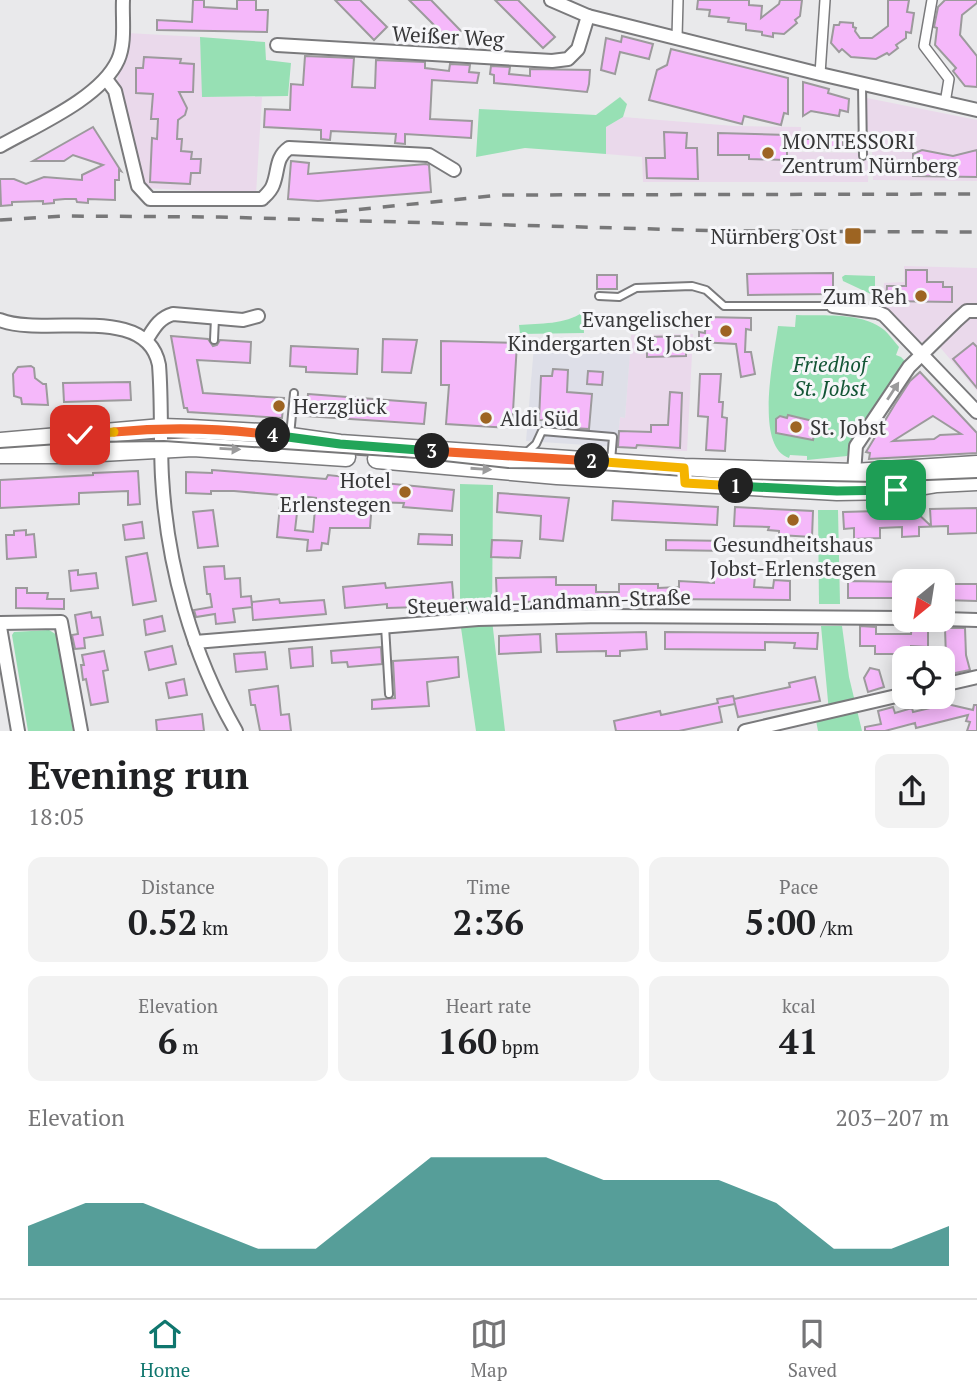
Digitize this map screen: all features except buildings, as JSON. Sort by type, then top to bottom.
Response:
[{"type":"main road","points":[[0,442],[162,428],[262,433],[455,460],[725,477],[860,492],[977,481]]},
{"type":"main road","points":[[0,454],[193,447],[414,462],[522,457],[611,463],[685,475]]},
{"type":"main road","points":[[725,477],[977,465]]},
{"type":"street","points":[[0,146],[65,109],[106,79],[118,60],[121,49],[122,0]]},
{"type":"street","points":[[551,0],[588,16],[977,110]]},
{"type":"street","points":[[677,37],[678,0]]},
{"type":"street","points":[[820,74],[825,0]]},
{"type":"street","points":[[928,3],[923,46],[949,79],[945,103]]},
{"type":"street","name":"Weißer Weg","points":[[277,46],[552,61],[568,59],[578,49],[588,16]]},
{"type":"street","points":[[106,79],[115,91],[138,186],[150,199],[262,199],[273,188],[281,153],[289,148],[429,155],[454,170]]},
{"type":"street","points":[[833,306],[884,315],[977,412]]},
{"type":"street","points":[[854,472],[856,446],[909,367],[957,320],[967,312],[977,311]]},
{"type":"street","points":[[147,339],[164,317],[173,314],[243,320],[258,316]]},
{"type":"street","points":[[0,320],[22,325],[111,327],[136,333],[147,339],[156,354],[159,365],[162,475],[167,529],[195,642],[236,731]]},
{"type":"street","name":"Steuerwald-Landmann-Straße","points":[[195,642],[478,618],[892,618]]},
{"type":"street","points":[[956,619],[977,620]]},
{"type":"street","points":[[18,731],[0,625],[61,622],[81,731]]},
{"type":"street","points":[[955,682],[977,677]]},
{"type":"street","points":[[744,731],[892,697]]},
{"type":"lane","points":[[862,84],[863,156]]},
{"type":"lane","points":[[599,296],[619,297],[636,288],[692,286],[706,290],[724,306],[833,306]]},
{"type":"lane","points":[[214,340],[215,318]]},
{"type":"lane","points":[[290,438],[294,393]]},
{"type":"lane","points":[[522,457],[536,444],[542,431],[613,437],[611,463]]},
{"type":"lane","points":[[385,625],[389,694]]},
{"type":"shaded area","points":[[127,33],[200,37],[203,97],[262,97],[256,194],[145,188],[116,86]]},
{"type":"shaded area","points":[[867,98],[977,120],[977,181],[873,180]]},
{"type":"shaded area","name":"MONTESSORI Zentrum Nürnberg","points":[[623,117],[734,126],[801,127],[801,152],[869,153],[868,182],[643,182],[642,157],[606,154],[606,127]]},
{"type":"shaded area","points":[[904,266],[977,268],[977,391],[939,346],[918,341],[883,307],[884,283],[904,282]]},
{"type":"shaded area","points":[[693,334],[687,451],[617,447],[620,417],[625,418],[631,335]]},
{"type":"shaded area","points":[[534,346],[630,352],[625,418],[620,417],[617,447],[526,441]]},
{"type":"green space","points":[[200,37],[265,42],[266,60],[291,63],[288,96],[202,97]]},
{"type":"green space","points":[[620,97],[627,104],[623,117],[606,127],[606,154],[525,148],[476,157],[479,109],[596,115]]},
{"type":"green space","points":[[875,276],[875,296],[843,281],[842,277]]},
{"type":"green space","points":[[583,312],[584,333],[520,334],[519,325],[560,321]]},
{"type":"green space","name":"Friedhof St. Jobst","points":[[796,315],[839,316],[871,322],[890,336],[899,347],[896,355],[906,362],[847,456],[807,460],[807,456],[790,455],[789,458],[778,450],[772,437],[769,419],[770,378],[778,326],[795,327]]},
{"type":"green space","points":[[460,484],[493,485],[492,620],[505,731],[476,731],[460,621]]},
{"type":"green space","points":[[818,510],[838,510],[840,604],[819,604]]},
{"type":"green space","points":[[821,626],[842,626],[849,677],[862,731],[818,731],[815,715],[829,712]]},
{"type":"green space","points":[[49,630],[57,635],[73,731],[28,731],[12,635],[14,632]]},
{"type":"tram line","points":[[0,448],[88,442],[164,441],[417,458],[508,468],[587,469],[724,479],[878,482],[977,478]]},
{"type":"railway","points":[[335,212],[500,195],[977,194]]},
{"type":"railway","points":[[0,220],[62,216],[219,217],[727,231],[977,232]]},
{"type":"place","name":"MONTESSORI Zentrum Nürnberg","points":[[768,153]]},
{"type":"place","name":"Nürnberg Ost","points":[[853,236]]},
{"type":"place","name":"Zum Reh","points":[[921,296]]},
{"type":"place","name":"Evangelischer Kindergarten St. Jobst","points":[[726,331]]},
{"type":"place","name":"Herzglück","points":[[279,406]]},
{"type":"place","name":"Aldi Süd","points":[[486,418]]},
{"type":"place","name":"St. Jobst","points":[[796,427]]},
{"type":"place","name":"Hotel Erlenstegen","points":[[405,492]]},
{"type":"place","name":"Gesundheitshaus Jobst-Erlenstegen","points":[[793,520]]},
{"type":"route","points":[[80,435],[162,428],[221,430],[340,444],[684,468],[685,483],[860,492],[896,490]]}]
